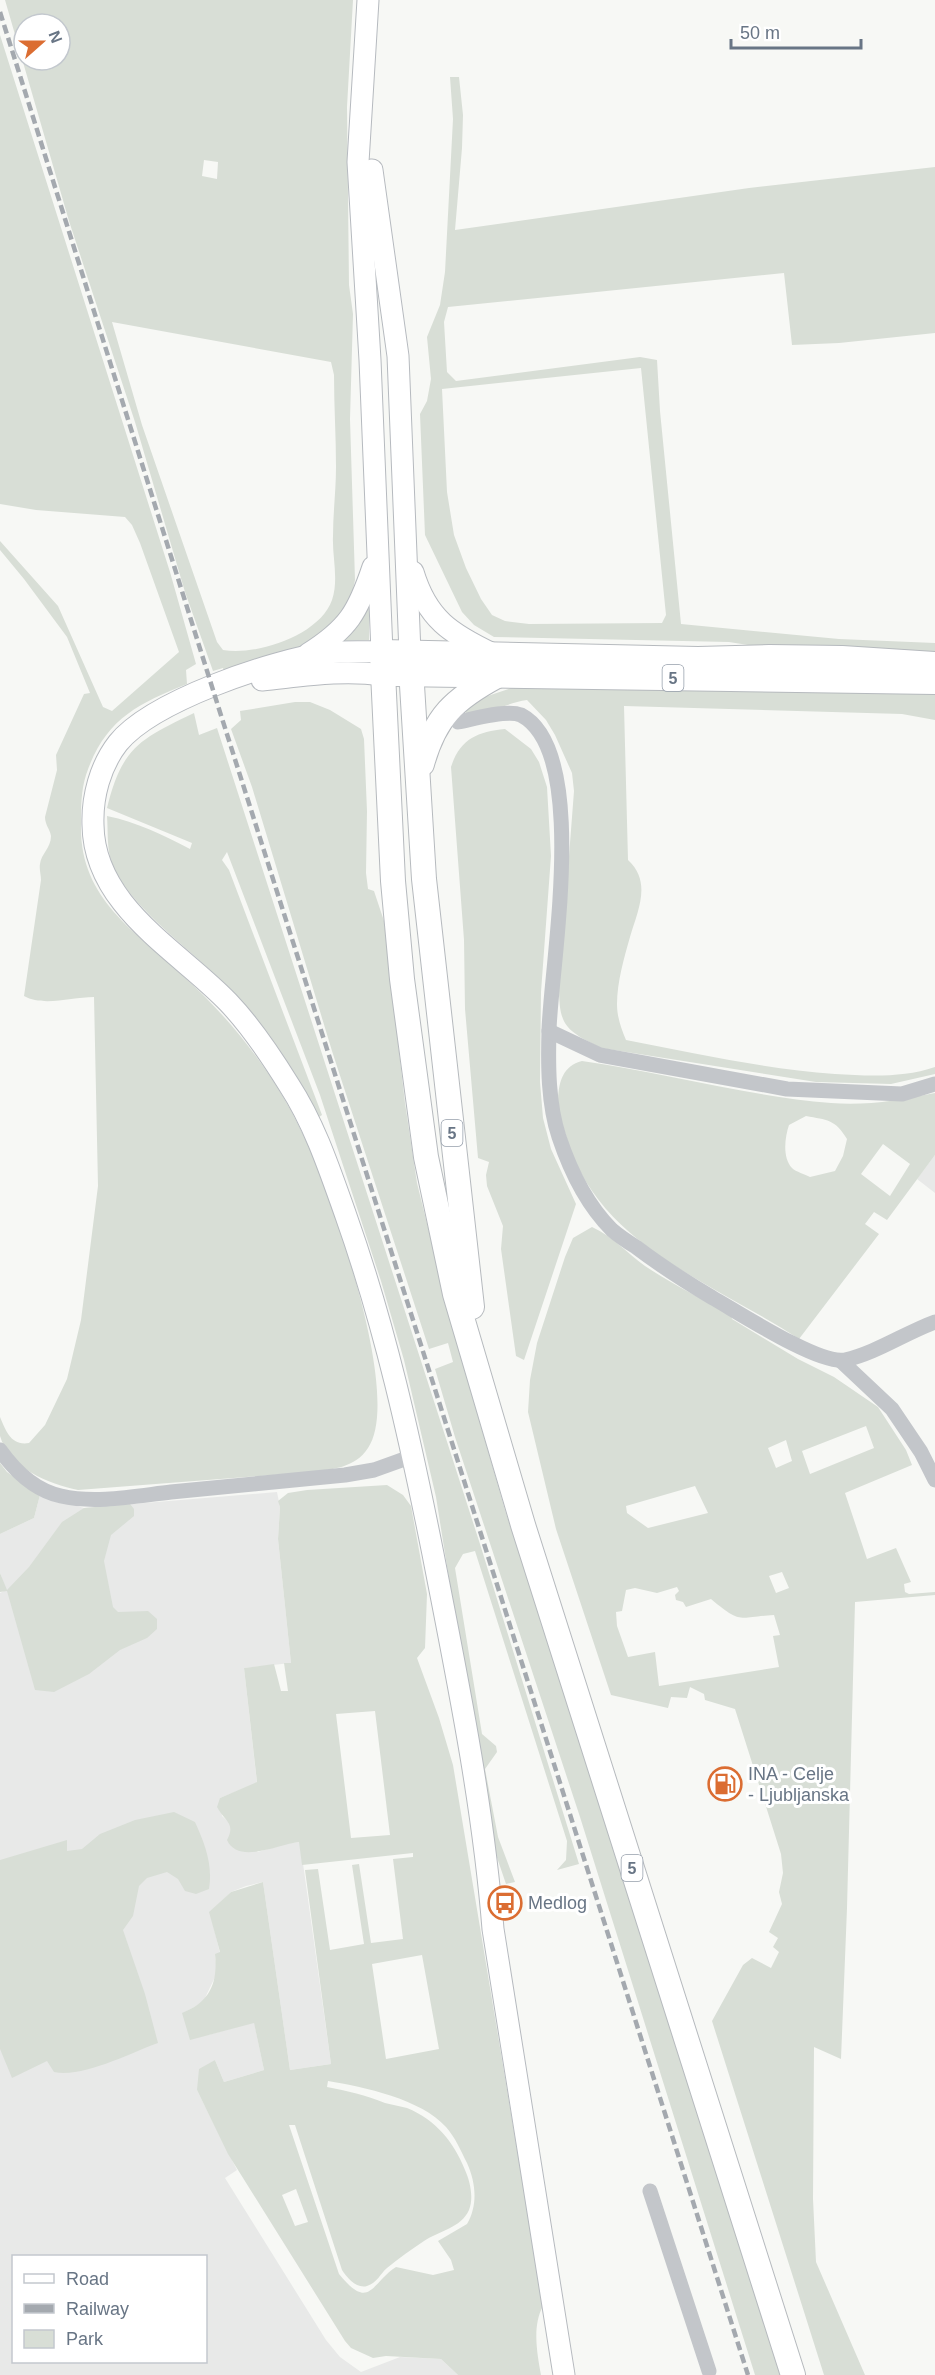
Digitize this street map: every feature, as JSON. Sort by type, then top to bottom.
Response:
[{"type":"main road","name":"5","points":[[497,665],[769,657],[935,664]]},
{"type":"main road","points":[[382,663],[410,664]]},
{"type":"main road","name":"5","points":[[382,663],[393,880],[415,1084],[426,1156],[447,1262],[520,1515],[793,2375]]},
{"type":"main road","name":"5","points":[[474,1360],[473,1312],[424,879],[410,664],[497,665],[935,682]]},
{"type":"main road","points":[[418,778],[427,745],[445,713],[475,688],[497,665]]},
{"type":"street","points":[[368,0],[358,162],[370,360],[382,663]]},
{"type":"street","points":[[363,92],[375,201],[398,356],[410,664]]},
{"type":"street","points":[[301,658],[336,635],[347,624],[361,600],[376,555]]},
{"type":"street","points":[[407,555],[416,583],[426,603],[436,616],[497,665]]},
{"type":"street","points":[[382,663],[340,652],[301,658],[219,685],[160,710],[141,722],[116,746],[102,772],[94,798],[93,826],[96,852],[109,884],[127,909],[202,977],[243,1019],[269,1054],[303,1108],[335,1185],[366,1276],[413,1456],[451,1643],[489,1875],[494,1929],[564,2375]]},
{"type":"street","points":[[219,685],[324,673],[363,672],[382,663]]},
{"type":"street","points":[[458,722],[509,713],[520,715],[538,733],[556,770],[563,846],[549,1031],[551,1102],[559,1136],[574,1176],[612,1230],[676,1277],[785,1339],[827,1357],[842,1360],[859,1356],[935,1322]]},
{"type":"street","points":[[549,1031],[600,1055],[787,1089],[902,1094],[935,1084]]},
{"type":"street","points":[[842,1360],[892,1409],[921,1452],[935,1480]]},
{"type":"street","points":[[0,1450],[22,1476],[40,1489],[60,1496],[79,1499],[352,1474],[374,1470],[413,1456]]},
{"type":"street","points":[[650,2191],[705,2374]]},
{"type":"shaded area","points":[[935,1155],[935,1193],[917,1179]]},
{"type":"shaded area","points":[[277,1492],[280,1507],[278,1539],[291,1663],[244,1668],[257,1783],[220,1798],[222,1816],[231,1824],[232,1831],[258,1852],[282,1844],[300,1842],[331,2064],[290,2070],[263,1882],[231,1892],[210,1912],[220,1953],[215,1955],[217,1973],[203,2002],[187,2011],[208,2035],[254,2022],[264,2070],[224,2082],[215,2060],[197,2090],[237,2170],[225,2178],[326,2340],[340,2357],[361,2372],[400,2357],[441,2359],[458,2375],[0,2375],[0,1593],[6,1590],[0,1573],[0,1534],[34,1518],[40,1495],[84,1508]]},
{"type":"green space","points":[[5,0],[353,0],[347,107],[349,285],[353,314],[350,419],[355,580],[345,615],[310,646],[225,674],[223,668],[213,671],[185,592],[135,422],[69,221],[26,72],[72,72],[72,12],[12,12],[12,24]],"holes":[[[204,160],[218,162],[217,179],[202,176]],[[112,322],[331,362],[334,375],[336,456],[333,536],[335,584],[332,600],[325,612],[301,633],[253,650],[223,650],[217,642],[142,425]]]},
{"type":"green space","points":[[0,35],[170,572],[196,664],[186,670],[187,684],[137,707],[112,728],[102,741],[93,756],[83,787],[81,818],[83,850],[89,872],[99,892],[128,927],[204,996],[235,1030],[275,1084],[307,1143],[347,1250],[371,1344],[377,1387],[376,1423],[368,1448],[357,1460],[336,1468],[312,1472],[78,1490],[43,1479],[21,1466],[5,1447],[0,1436],[0,1417],[13,1440],[29,1443],[45,1425],[67,1379],[81,1320],[98,1186],[94,997],[40,1001],[24,996],[41,880],[40,864],[51,840],[45,817],[57,770],[56,755],[84,694],[90,693],[67,637],[0,550],[0,541],[58,606],[103,707],[112,711],[179,652],[140,543],[132,525],[125,517],[36,510],[0,504]]},
{"type":"green space","points":[[450,77],[459,77],[463,115],[455,230],[749,188],[935,167],[935,333],[839,343],[792,345],[784,273],[448,307],[444,322],[447,372],[456,381],[640,357],[657,360],[681,624],[839,639],[935,643],[935,656],[794,652],[729,642],[494,637],[474,625],[462,612],[425,535],[420,414],[427,401],[431,379],[427,337],[440,305],[445,272],[453,119]],"holes":[[[641,368],[666,615],[662,623],[529,624],[505,621],[492,615],[481,599],[466,568],[454,535],[447,492],[442,389]]]},
{"type":"green space","points":[[367,608],[369,609],[369,640],[342,641],[362,619]]},
{"type":"green space","points":[[517,686],[935,689],[935,720],[902,714],[624,706],[628,860],[640,878],[641,897],[621,970],[617,1004],[626,1040],[808,1072],[885,1075],[911,1073],[935,1067],[935,1074],[891,1084],[816,1082],[601,1048],[572,1031],[566,1025],[560,1010],[559,986],[574,791],[572,773],[546,720],[527,700],[482,713],[466,713],[464,710],[473,701]]},
{"type":"green space","points":[[295,702],[310,702],[330,710],[361,729],[364,739],[368,889],[374,891],[384,921],[405,1103],[417,1183],[452,1325],[505,1510],[782,2375],[755,2375],[580,1817],[455,1437],[435,1369],[453,1362],[448,1343],[429,1349],[332,1051],[252,787],[231,729],[241,720],[240,711]]},
{"type":"green space","points":[[194,713],[199,735],[217,728],[480,1544],[579,1864],[557,1870],[566,1860],[567,1841],[475,1551],[463,1554],[455,1568],[482,1734],[496,1746],[497,1752],[485,1769],[498,1837],[515,1882],[506,1884],[490,1837],[436,1497],[404,1360],[381,1281],[320,1095],[227,852],[222,860],[229,870],[322,1115],[319,1117],[301,1084],[260,1023],[222,980],[146,912],[118,875],[110,857],[107,816],[139,825],[190,849],[192,843],[107,808],[119,771],[136,747],[160,730]]},
{"type":"green space","points":[[505,729],[531,749],[539,762],[547,787],[551,856],[541,992],[540,1082],[543,1118],[551,1149],[576,1204],[524,1360],[516,1356],[501,1249],[503,1226],[487,1186],[486,1175],[489,1162],[478,1158],[465,1009],[464,940],[451,767],[465,743],[486,732]]},
{"type":"green space","points":[[582,1061],[737,1090],[831,1103],[883,1102],[935,1093],[935,1155],[887,1220],[874,1212],[865,1224],[879,1234],[799,1339],[663,1258],[632,1235],[605,1208],[583,1176],[567,1139],[560,1114],[558,1099],[561,1080],[566,1070]],"holes":[[[806,1116],[820,1118],[834,1124],[847,1139],[843,1156],[835,1171],[810,1177],[794,1169],[789,1163],[785,1147],[789,1125]],[[883,1144],[910,1164],[890,1196],[861,1174]]]},
{"type":"green space","points":[[592,1227],[613,1240],[655,1273],[731,1315],[732,1319],[798,1359],[834,1377],[878,1407],[906,1450],[912,1465],[845,1493],[867,1559],[896,1548],[911,1582],[904,1584],[905,1592],[909,1594],[935,1592],[935,1595],[855,1602],[841,2059],[814,2047],[813,2199],[816,2262],[865,2375],[824,2375],[712,2021],[743,1965],[752,1958],[771,1968],[779,1952],[773,1947],[778,1938],[769,1932],[782,1904],[779,1892],[783,1873],[781,1854],[735,1709],[705,1700],[704,1694],[690,1687],[687,1698],[671,1697],[668,1708],[611,1695],[556,1529],[528,1412],[530,1380],[537,1343],[573,1238]],"holes":[[[866,1426],[874,1448],[810,1474],[802,1451]],[[786,1440],[792,1461],[776,1468],[768,1448]],[[695,1486],[708,1513],[648,1528],[627,1513],[626,1506]],[[782,1572],[789,1588],[776,1593],[769,1576]],[[677,1587],[679,1591],[675,1595],[676,1600],[683,1602],[686,1607],[711,1599],[729,1613],[741,1618],[774,1615],[780,1635],[773,1636],[779,1667],[659,1686],[655,1652],[628,1657],[617,1626],[616,1612],[622,1611],[626,1590],[635,1588],[657,1593]]]},
{"type":"green space","points":[[0,1463],[7,1472],[40,1495],[34,1518],[0,1534]]},
{"type":"green space","points":[[387,1485],[403,1495],[411,1506],[427,1594],[425,1648],[417,1658],[453,1765],[543,2306],[536,2331],[541,2375],[458,2375],[441,2359],[386,2356],[373,2358],[351,2348],[228,2154],[197,2090],[199,2069],[215,2060],[224,2082],[264,2070],[254,2023],[190,2040],[182,2013],[206,1997],[213,1983],[215,1954],[220,1952],[209,1912],[231,1892],[263,1882],[290,2070],[331,2064],[305,1870],[318,1869],[330,1950],[364,1944],[352,1865],[359,1864],[371,1943],[403,1939],[393,1859],[413,1857],[413,1853],[302,1865],[299,1842],[260,1851],[240,1851],[232,1847],[227,1840],[230,1826],[217,1807],[220,1798],[257,1782],[244,1668],[274,1664],[281,1691],[288,1691],[284,1663],[291,1663],[278,1539],[280,1507],[278,1501],[288,1493]],"holes":[[[375,1711],[390,1835],[351,1838],[336,1714]],[[422,1955],[439,2049],[386,2059],[372,1964]],[[328,2081],[375,2091],[407,2102],[435,2117],[452,2135],[470,2171],[474,2186],[473,2209],[467,2224],[438,2241],[451,2260],[454,2270],[433,2275],[396,2267],[370,2291],[364,2293],[349,2285],[339,2274],[289,2125],[295,2125],[342,2270],[349,2279],[360,2286],[373,2283],[387,2268],[410,2250],[461,2221],[469,2210],[471,2195],[470,2184],[461,2160],[443,2133],[427,2119],[407,2108],[327,2087]],[[296,2189],[308,2222],[295,2226],[282,2195]]]},
{"type":"green space","points":[[130,1504],[134,1509],[134,1516],[111,1535],[104,1561],[113,1607],[118,1612],[148,1611],[157,1619],[157,1629],[147,1638],[120,1650],[89,1674],[54,1692],[35,1690],[7,1591],[0,1592],[0,1573],[7,1590],[29,1567],[62,1522],[84,1508]]},
{"type":"green space","points":[[174,1812],[195,1822],[207,1855],[210,1871],[209,1889],[196,1894],[185,1891],[178,1879],[167,1872],[147,1878],[139,1886],[133,1916],[123,1930],[145,1994],[158,2043],[92,2068],[66,2073],[54,2072],[47,2061],[12,2078],[0,2049],[0,1860],[67,1840],[67,1851],[82,1849],[100,1834],[135,1820]]},
{"type":"railway","points":[[0,12],[748,2375]]},
{"type":"place","name":"INA - Celje - Ljubljanska","points":[[725,1784]]},
{"type":"place","name":"Medlog","points":[[505,1903]]}]
